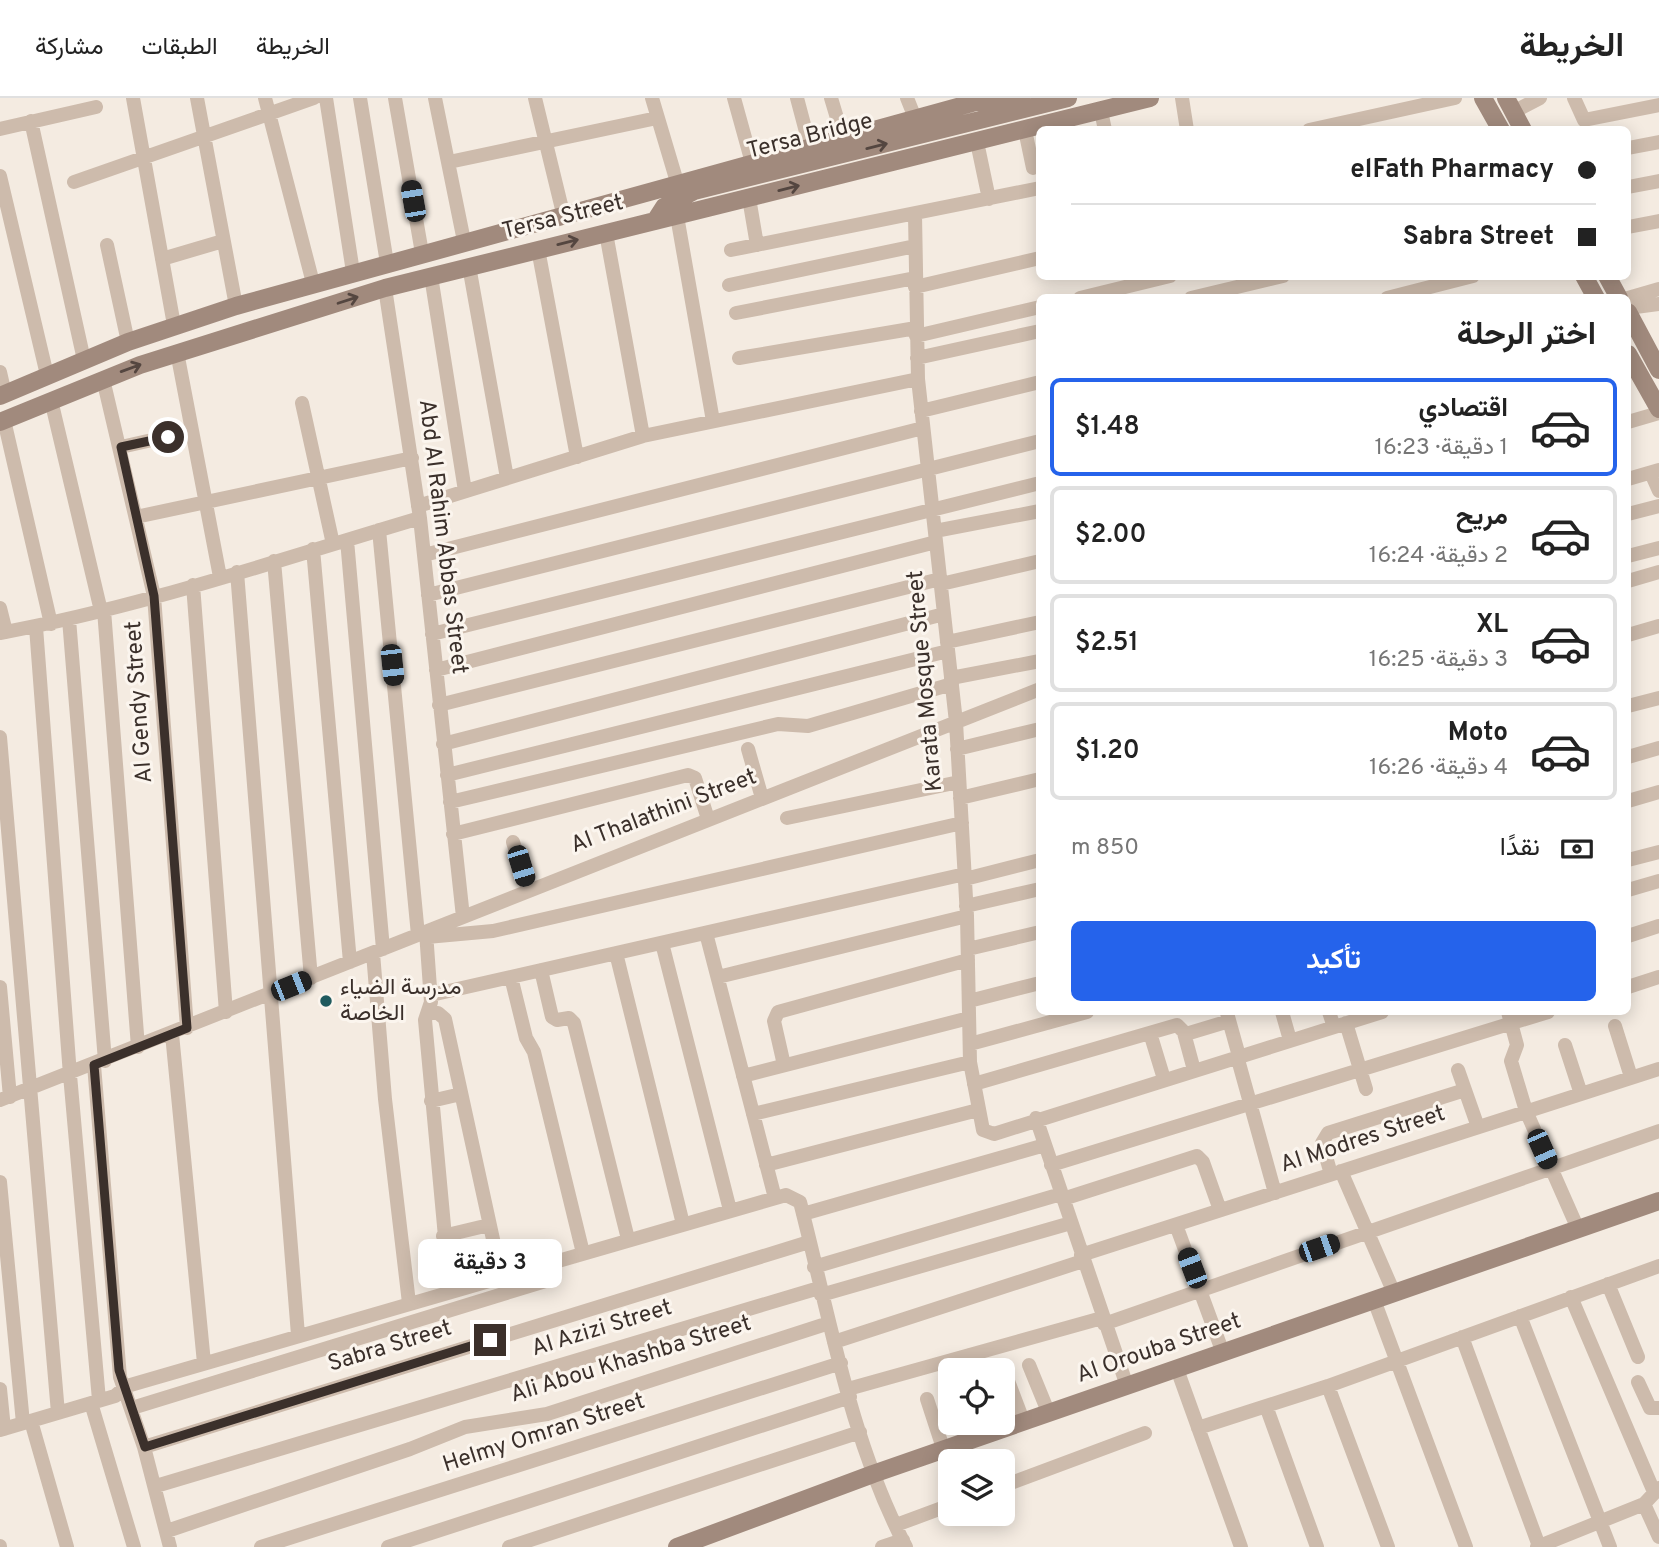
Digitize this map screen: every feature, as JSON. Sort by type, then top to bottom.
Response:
[{"type":"main road","name":"Tersa Street","points":[[3,395],[128,342],[195,318],[464,241],[915,118],[967,101],[990,98]]},
{"type":"main road","points":[[967,101],[1021,98]]},
{"type":"main road","name":"Tersa Bridge","points":[[655,221],[664,207],[694,191],[1068,98]]},
{"type":"main road","name":"Tersa Street","points":[[1064,125],[1101,111],[1150,98]]},
{"type":"main road","points":[[1483,98],[1499,126]]},
{"type":"main road","points":[[1510,105],[1522,126]]},
{"type":"main road","name":"Tersa Street","points":[[2,421],[177,352],[384,289],[1036,128]]},
{"type":"main road","points":[[286,291],[280,300],[282,311],[296,317]]},
{"type":"main road","points":[[1631,314],[1652,344],[1659,370]]},
{"type":"main road","points":[[195,318],[210,323],[212,336],[208,343]]},
{"type":"main road","points":[[1631,364],[1659,411]]},
{"type":"main road","name":"Al Orouba Street","points":[[1015,1424],[1659,1201]]},
{"type":"main road","name":"Al Orouba Street","points":[[948,1449],[979,1435]]},
{"type":"main road","name":"Al Orouba Street","points":[[677,1547],[873,1474],[938,1453]]},
{"type":"street","points":[[59,98],[62,114]]},
{"type":"street","points":[[133,98],[174,325]]},
{"type":"street","points":[[197,98],[236,306]]},
{"type":"street","points":[[265,98],[313,283]]},
{"type":"street","points":[[74,182],[314,98]]},
{"type":"street","points":[[326,98],[353,272]]},
{"type":"street","points":[[360,98],[387,263]]},
{"type":"street","points":[[395,98],[422,253]]},
{"type":"street","points":[[435,98],[464,241]]},
{"type":"street","points":[[536,98],[563,214]]},
{"type":"street","points":[[652,98],[677,182]]},
{"type":"street","points":[[734,98],[752,163]]},
{"type":"street","points":[[797,98],[810,147]]},
{"type":"street","points":[[831,98],[843,138]]},
{"type":"street","points":[[907,98],[915,118]]},
{"type":"street","points":[[1182,98],[1183,126]]},
{"type":"street","points":[[1327,126],[1455,98]]},
{"type":"street","points":[[1510,105],[1540,98]]},
{"type":"street","points":[[1574,98],[1584,120],[1659,105]]},
{"type":"street","points":[[0,129],[96,107]]},
{"type":"street","points":[[1101,111],[1104,126]]},
{"type":"street","points":[[449,162],[657,118]]},
{"type":"street","points":[[31,121],[84,360]]},
{"type":"street","points":[[1024,130],[1033,168]]},
{"type":"street","points":[[977,142],[989,199]]},
{"type":"street","points":[[1631,147],[1659,142]]},
{"type":"street","points":[[0,176],[47,375]]},
{"type":"street","points":[[1631,186],[1659,181]]},
{"type":"street","points":[[731,250],[1036,189]]},
{"type":"street","points":[[749,198],[757,245]]},
{"type":"street","name":"Karata Mosque Street","points":[[915,215],[918,379],[956,722],[967,911],[970,1062],[983,1130],[994,1134],[1035,1118]]},
{"type":"street","points":[[677,216],[713,421]]},
{"type":"street","points":[[1631,226],[1659,221]]},
{"type":"street","points":[[606,233],[643,436]]},
{"type":"street","points":[[162,259],[223,241]]},
{"type":"street","points":[[107,245],[128,342]]},
{"type":"street","points":[[729,285],[915,246]]},
{"type":"street","points":[[538,249],[577,457]]},
{"type":"street","points":[[736,313],[915,283],[1036,259]]},
{"type":"street","points":[[469,266],[507,478]]},
{"type":"street","points":[[431,276],[466,491]]},
{"type":"street","points":[[1096,294],[1154,280]]},
{"type":"street","points":[[1208,294],[1266,280]]},
{"type":"street","points":[[1403,294],[1457,280]]},
{"type":"street","name":"Abd Al Rahim Abbas Street","points":[[384,289],[419,512],[463,917]]},
{"type":"street","points":[[1631,297],[1659,289]]},
{"type":"street","points":[[1631,309],[1659,304]]},
{"type":"street","points":[[739,358],[916,332],[1036,308]]},
{"type":"street","points":[[917,358],[1036,332]]},
{"type":"street","points":[[177,352],[220,577]]},
{"type":"street","points":[[0,372],[3,395]]},
{"type":"street","name":"Al Gendy Street","points":[[103,379],[154,596],[187,1028]]},
{"type":"street","points":[[0,608],[3,632],[51,624],[379,530],[466,491],[643,436],[918,379]]},
{"type":"street","points":[[921,411],[1036,383]]},
{"type":"street","points":[[51,400],[103,610],[138,1047]]},
{"type":"street","points":[[302,404],[318,478],[340,542],[378,951],[384,1099],[409,1303]]},
{"type":"street","points":[[1631,421],[1659,411]]},
{"type":"street","points":[[2,421],[51,624]]},
{"type":"street","points":[[424,555],[923,428]]},
{"type":"street","points":[[121,447],[192,431]]},
{"type":"street","points":[[428,596],[1036,442]]},
{"type":"street","points":[[136,517],[412,458]]},
{"type":"street","points":[[1631,478],[1655,472],[1659,491]]},
{"type":"street","points":[[432,634],[1036,484]]},
{"type":"street","points":[[1631,513],[1659,506]]},
{"type":"street","points":[[436,670],[1036,512]]},
{"type":"street","points":[[379,530],[431,995],[429,1013],[425,1020],[450,1291]]},
{"type":"street","points":[[1631,555],[1659,548]]},
{"type":"street","points":[[313,550],[350,962]]},
{"type":"street","points":[[274,561],[311,978]]},
{"type":"street","points":[[439,705],[940,581],[1036,562]]},
{"type":"street","points":[[237,572],[298,1335]]},
{"type":"street","points":[[1631,580],[1659,572]]},
{"type":"street","points":[[193,585],[226,1012]]},
{"type":"street","points":[[443,744],[944,614]]},
{"type":"street","points":[[69,619],[119,1370],[145,1447],[170,1547]]},
{"type":"street","points":[[447,775],[1036,623]]},
{"type":"street","points":[[1631,634],[1659,626]]},
{"type":"street","points":[[36,627],[95,1402],[134,1547]]},
{"type":"street","points":[[450,802],[778,724],[808,726],[951,681],[1036,662]]},
{"type":"street","name":"Al Thalathini Street","points":[[5,1099],[424,934],[528,889],[956,722],[1032,696]]},
{"type":"street","points":[[1631,705],[1659,698]]},
{"type":"street","points":[[957,749],[1036,730]]},
{"type":"street","points":[[0,737],[58,1413]]},
{"type":"street","points":[[1631,756],[1659,748]]},
{"type":"street","points":[[748,749],[762,798]]},
{"type":"street","points":[[453,834],[688,775],[695,778],[708,819]]},
{"type":"street","points":[[960,798],[1036,780]]},
{"type":"street","points":[[787,818],[959,782]]},
{"type":"street","points":[[1631,800],[1659,792]]},
{"type":"street","points":[[424,934],[493,931],[962,823]]},
{"type":"street","points":[[513,842],[528,889]]},
{"type":"street","points":[[1631,859],[1659,852]]},
{"type":"street","points":[[431,995],[1036,861]]},
{"type":"street","points":[[1631,889],[1659,881]]},
{"type":"street","points":[[718,977],[1036,890]]},
{"type":"street","points":[[1631,935],[1659,926]]},
{"type":"street","points":[[706,933],[775,1198]]},
{"type":"street","points":[[784,1065],[774,1021],[778,1012],[1036,933]]},
{"type":"street","points":[[662,943],[730,1210]]},
{"type":"street","points":[[616,953],[683,1224]]},
{"type":"street","points":[[541,970],[552,1017],[557,1020],[569,1018],[574,1023],[628,1240]]},
{"type":"street","points":[[511,977],[526,1038],[534,1052],[583,1252]]},
{"type":"street","points":[[1631,986],[1659,977]]},
{"type":"street","points":[[969,1000],[1036,984]]},
{"type":"street","points":[[0,987],[5,1099]]},
{"type":"street","points":[[429,1013],[438,1013],[445,1019],[501,1276]]},
{"type":"street","points":[[970,1044],[1076,1015]]},
{"type":"street","points":[[1283,1015],[1290,1040]]},
{"type":"street","points":[[1332,1015],[1340,1025],[1366,1089]]},
{"type":"street","points":[[1127,1386],[1035,1118],[1371,1015]]},
{"type":"street","points":[[1184,1033],[1228,1016],[1275,1193]]},
{"type":"street","points":[[1052,1165],[1360,1070],[1510,1017],[1517,1045],[1511,1061],[1526,1111],[1578,1229]]},
{"type":"street","points":[[743,1076],[969,1018]]},
{"type":"street","points":[[974,1084],[1177,1026],[1184,1033],[1194,1069]]},
{"type":"street","points":[[1615,1026],[1631,1077]]},
{"type":"street","points":[[1150,1033],[1164,1079]]},
{"type":"street","points":[[172,1034],[204,1363]]},
{"type":"street","points":[[1564,1045],[1581,1094]]},
{"type":"street","points":[[753,1114],[970,1062]]},
{"type":"street","name":"Al Modres Street","points":[[834,1342],[1220,1210],[1659,1069]]},
{"type":"street","points":[[1458,1070],[1478,1127]]},
{"type":"street","points":[[1394,1293],[1367,1231],[1322,1143],[1328,1133],[1465,1090]]},
{"type":"street","points":[[431,1101],[461,1094]]},
{"type":"street","points":[[766,1165],[978,1110]]},
{"type":"street","points":[[388,1547],[849,1393],[1103,1321],[1200,1290],[1659,1131]]},
{"type":"street","points":[[803,1214],[1045,1144]]},
{"type":"street","points":[[814,1267],[1197,1156],[1203,1162],[1220,1210]]},
{"type":"street","points":[[0,1182],[27,1422],[67,1547]]},
{"type":"street","points":[[0,1389],[2,1429],[115,1396],[124,1387],[204,1363],[786,1195],[796,1198],[803,1214],[820,1292],[860,1432],[873,1474],[904,1543],[882,1547]]},
{"type":"street","name":"Al Azizi Street","points":[[156,1486],[820,1292],[1071,1223]]},
{"type":"street","points":[[443,1236],[489,1225]]},
{"type":"street","points":[[1176,1225],[1223,1353]]},
{"type":"street","name":"Sabra Street","points":[[145,1447],[809,1242]]},
{"type":"street","points":[[1198,1428],[1328,1386],[1659,1266]]},
{"type":"street","points":[[132,1408],[552,1279]]},
{"type":"street","points":[[1608,1284],[1638,1357]]},
{"type":"street","points":[[1462,1337],[1538,1547],[1644,1504],[1657,1490],[1571,1297]]},
{"type":"street","points":[[1374,1300],[1394,1361],[1466,1547]]},
{"type":"street","points":[[1520,1316],[1610,1547]]},
{"type":"street","name":"Ali Abou Khashba Street","points":[[167,1531],[410,1449],[465,1427],[547,1414],[829,1323]]},
{"type":"street","name":"Helmy Omran Street","points":[[261,1547],[841,1363]]},
{"type":"street","points":[[1029,1365],[1049,1414]]},
{"type":"street","points":[[1177,1369],[1241,1547]]},
{"type":"street","points":[[1638,1382],[1650,1408],[1659,1408]]},
{"type":"street","points":[[1328,1386],[1388,1547]]},
{"type":"street","points":[[927,1399],[943,1449]]},
{"type":"street","points":[[1015,1399],[1024,1423]]},
{"type":"street","points":[[1266,1406],[1317,1547]]},
{"type":"street","points":[[509,1547],[860,1432]]},
{"type":"street","points":[[1015,1482],[1145,1433]]},
{"type":"street","points":[[1644,1504],[1659,1537]]},
{"type":"street","points":[[896,1525],[938,1509]]},
{"type":"place","name":"مدرسة الضياء الخاصة","points":[[326,1001]]},
{"type":"route","points":[[168,437],[121,447],[154,596],[187,1028],[94,1065],[120,1377],[145,1447],[490,1340]]}]
